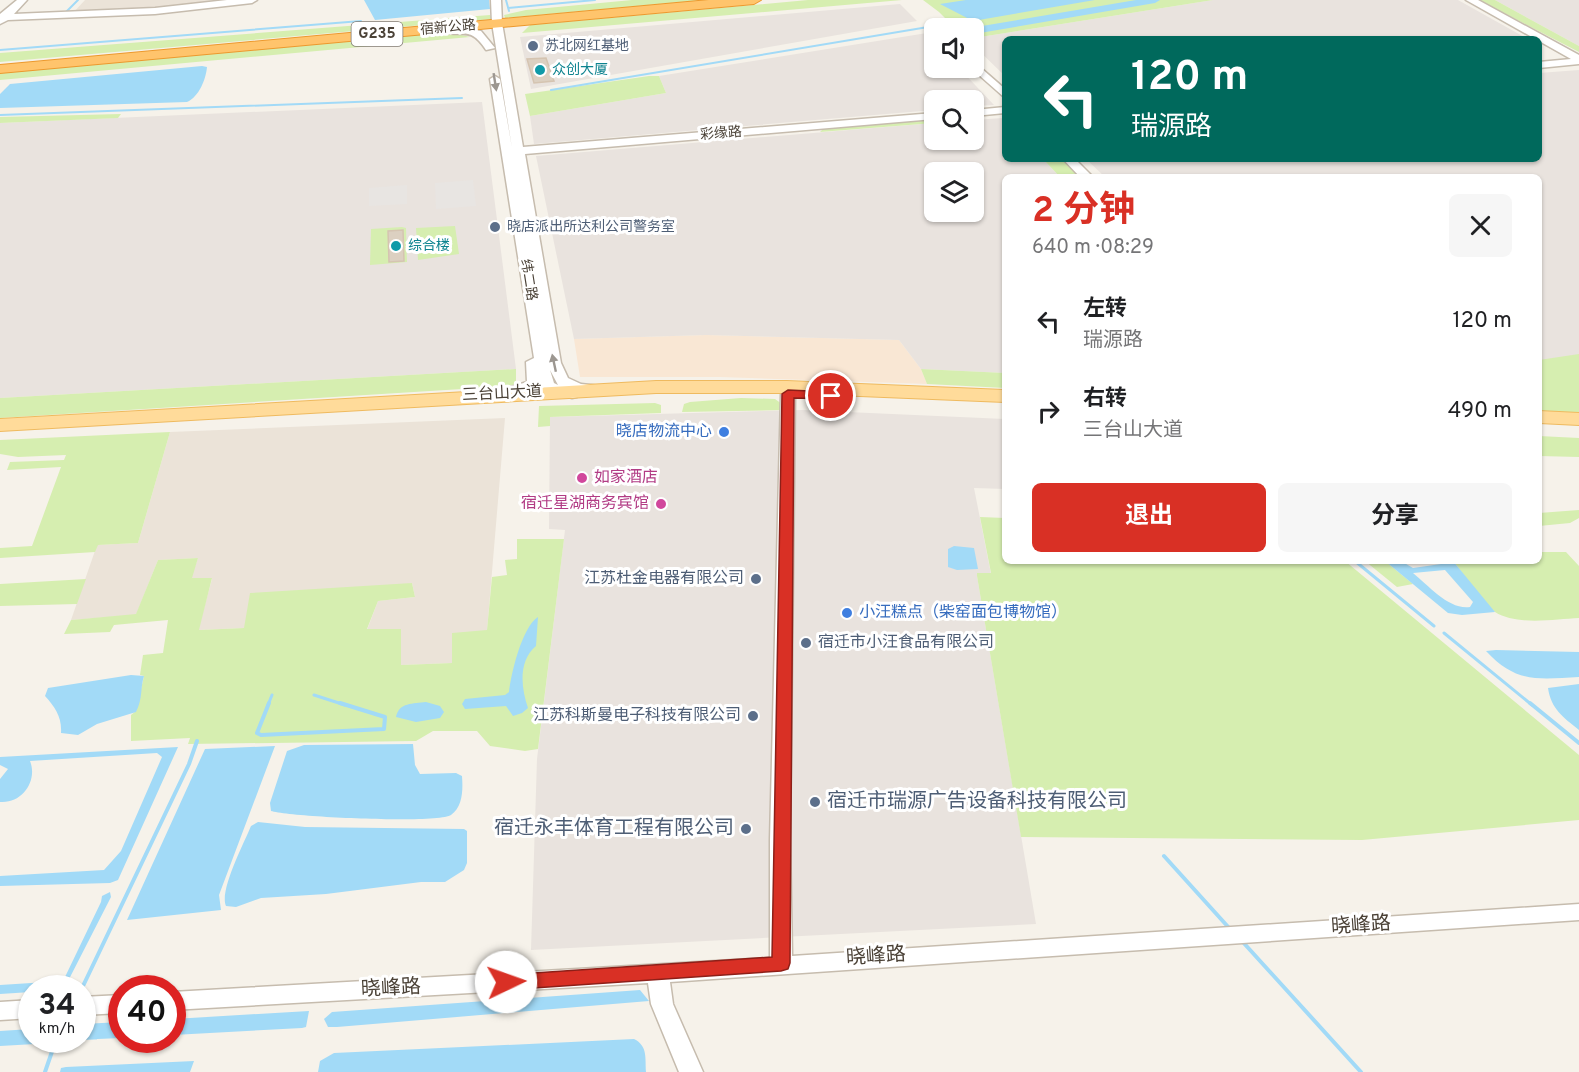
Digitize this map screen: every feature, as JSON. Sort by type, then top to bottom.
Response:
[{"type":"highway","name":"宿新公路","points":[[0,67],[354,36],[720,0]]},
{"type":"highway","name":"宿新公路","points":[[0,67],[754,0]]},
{"type":"main road","name":"三台山大道","points":[[0,431],[594,393],[787,387],[1002,396]]},
{"type":"main road","name":"三台山大道","points":[[0,425],[560,391],[788,394],[1002,404]]},
{"type":"main road","points":[[1542,417],[1579,419]]},
{"type":"main road","points":[[1542,427],[1579,428]]},
{"type":"street","points":[[2,19],[21,0]]},
{"type":"street","points":[[2,19],[155,11],[252,0]]},
{"type":"street","name":"纬二路","points":[[496,0],[493,23],[496,50],[513,152],[556,373],[562,381],[594,393]]},
{"type":"street","points":[[1472,0],[1536,36]]},
{"type":"street","points":[[354,36],[467,30],[482,36],[496,50],[505,32],[513,27],[541,19]]},
{"type":"street","points":[[1542,39],[1579,60]]},
{"type":"street","points":[[1542,64],[1579,60]]},
{"type":"street","points":[[984,75],[1002,93]]},
{"type":"street","points":[[984,112],[1002,110]]},
{"type":"street","name":"彩缘路","points":[[513,152],[924,117]]},
{"type":"street","name":"纬二路","points":[[513,152],[534,320],[544,377],[548,386],[560,391]]},
{"type":"street","points":[[1072,162],[1084,174]]},
{"type":"street","points":[[501,394],[529,387],[535,382],[530,337],[534,320]]},
{"type":"street","points":[[781,963],[788,394]]},
{"type":"street","name":"晓峰路","points":[[186,1000],[658,974],[781,963],[1579,912]]},
{"type":"street","points":[[658,974],[662,1004],[690,1072]]},
{"type":"street","points":[[0,1011],[18,1010]]},
{"type":"shaded area","points":[[85,0],[239,0],[154,10],[71,15]]},
{"type":"shaded area","points":[[1213,0],[1458,0],[1523,36],[1002,36],[1002,73],[984,56],[984,36]]},
{"type":"shaded area","points":[[1495,0],[1579,0],[1579,46]]},
{"type":"shaded area","points":[[900,4],[917,21],[531,89],[520,37]]},
{"type":"shaded area","points":[[924,33],[924,78],[968,78],[980,90],[924,90],[924,111],[534,144],[530,116],[666,93],[659,76]]},
{"type":"shaded area","points":[[1579,70],[1579,401],[1542,399],[1542,174],[1102,174],[1089,162],[1542,162],[1542,73]]},
{"type":"shaded area","points":[[984,94],[994,105],[984,106]]},
{"type":"shaded area","points":[[482,102],[516,369],[0,398],[0,123]]},
{"type":"shaded area","points":[[1002,118],[1002,162],[1046,162],[1057,174],[1002,174],[1002,373],[921,369],[899,340],[706,335],[574,339],[536,156],[924,124],[924,150],[984,150],[984,119]]},
{"type":"shaded area","points":[[473,180],[476,206],[436,209],[435,183]]},
{"type":"shaded area","points":[[407,185],[407,204],[369,206],[369,188]]},
{"type":"shaded area","points":[[706,335],[899,340],[921,369],[927,384],[720,377],[580,377],[574,339]]},
{"type":"shaded area","points":[[802,410],[1002,419],[1002,489],[974,488],[991,574],[978,573],[977,576],[1036,924],[531,950],[537,759],[565,530],[549,529],[550,417]]},
{"type":"shaded area","points":[[505,418],[487,631],[452,663],[401,665],[367,630],[378,601],[415,597],[412,583],[244,628],[198,630],[212,579],[191,578],[198,558],[158,560],[136,615],[71,620],[97,545],[138,543],[170,432]]},
{"type":"green space","points":[[632,0],[704,0],[505,18],[504,15],[526,10]]},
{"type":"green space","points":[[808,0],[902,0],[522,33],[530,25]]},
{"type":"green space","points":[[923,0],[1213,0],[984,36],[984,18],[945,18]]},
{"type":"green space","points":[[1479,0],[1495,0],[1579,46],[1579,52]]},
{"type":"green space","points":[[490,15],[492,19],[0,62],[0,53]]},
{"type":"green space","points":[[449,32],[470,37],[0,80],[0,73]]},
{"type":"green space","points":[[659,76],[666,93],[530,116],[525,94]]},
{"type":"green space","points":[[121,114],[118,118],[0,123],[0,117]]},
{"type":"green space","points":[[924,119],[924,124],[820,132],[825,127]]},
{"type":"green space","points":[[1046,162],[1064,162],[1076,174],[1057,174]]},
{"type":"green space","points":[[455,226],[459,254],[418,260],[416,228]]},
{"type":"green space","points":[[406,228],[407,262],[370,265],[371,229]]},
{"type":"green space","points":[[1579,354],[1579,413],[1542,411],[1542,360]]},
{"type":"green space","points":[[516,369],[516,383],[511,386],[0,418],[0,398]]},
{"type":"green space","points":[[921,369],[1002,373],[1002,388],[927,384]]},
{"type":"green space","points":[[741,398],[775,399],[782,404],[783,410],[682,412],[684,404],[690,402]]},
{"type":"green space","points":[[655,403],[661,405],[661,413],[550,417],[550,426],[538,427],[539,406]]},
{"type":"green space","points":[[170,432],[138,543],[98,545],[95,552],[0,558],[0,548],[32,546],[61,467],[7,470],[10,462],[64,460],[66,455],[18,457],[0,454],[0,440]]},
{"type":"green space","points":[[1542,436],[1579,438],[1579,457],[1542,456]]},
{"type":"green space","points":[[1579,510],[1579,518],[1570,523],[1542,526],[1542,513]]},
{"type":"green space","points":[[980,517],[1002,518],[1002,564],[1349,564],[1579,755],[1579,820],[1362,840],[1021,837],[977,576],[977,573],[991,573]]},
{"type":"green space","points":[[517,539],[564,539],[538,749],[525,751],[490,746],[477,731],[433,731],[416,741],[188,744],[190,738],[131,741],[131,715],[136,711],[144,676],[140,675],[143,655],[163,653],[168,620],[114,625],[110,632],[64,634],[71,620],[136,614],[158,560],[198,558],[192,578],[212,578],[199,630],[244,628],[250,593],[412,583],[415,597],[378,601],[367,629],[401,629],[401,665],[452,663],[452,633],[487,630],[492,577],[507,575],[505,560],[517,559]]},
{"type":"green space","points":[[1542,552],[1566,552],[1579,566],[1579,618],[1536,621],[1514,619],[1495,612],[1455,564],[1542,564]]},
{"type":"green space","points":[[1369,564],[1389,564],[1413,584],[1397,587]]},
{"type":"green space","points":[[86,579],[77,604],[0,606],[0,584]]},
{"type":"water","points":[[364,0],[489,0],[490,9],[375,20]]},
{"type":"water","points":[[966,0],[1095,0],[984,19],[967,18],[940,4]]},
{"type":"water","points":[[207,67],[203,82],[195,96],[187,102],[0,108],[0,94],[10,84]]},
{"type":"water","points":[[954,546],[974,548],[978,569],[957,570],[948,567],[948,549]]},
{"type":"water","points":[[1389,564],[1406,564],[1413,568],[1455,564],[1495,612],[1462,615],[1448,613]],"holes":[[[1445,570],[1473,602],[1470,607],[1454,605],[1447,601],[1413,573]]]},
{"type":"water","points":[[538,617],[536,646],[526,659],[523,675],[528,708],[513,716],[506,706],[465,709],[462,704],[465,699],[505,695],[509,692],[522,640],[532,622]]},
{"type":"water","points":[[1486,651],[1579,652],[1579,677],[1540,678],[1518,674],[1497,662]]},
{"type":"water","points":[[131,675],[144,676],[136,712],[97,724],[78,735],[61,733],[57,713],[45,696],[48,688]]},
{"type":"water","points":[[1579,684],[1579,730],[1555,707],[1548,688]]},
{"type":"water","points":[[426,702],[440,706],[444,712],[440,718],[416,722],[396,717],[403,706]]},
{"type":"water","points":[[413,744],[415,765],[420,774],[456,773],[462,776],[460,803],[451,815],[420,819],[363,819],[271,811],[270,803],[287,751],[304,745]]},
{"type":"water","points":[[275,746],[219,895],[221,910],[127,920],[205,749]]},
{"type":"water","points":[[178,747],[118,880],[110,883],[0,886],[0,876],[104,870],[121,851],[162,757],[157,753],[30,761],[32,776],[26,790],[15,799],[0,802],[0,779],[8,769],[0,765],[0,757]]},
{"type":"water","points":[[258,822],[305,827],[464,829],[467,831],[467,863],[464,870],[445,882],[421,882],[326,894],[261,898],[236,907],[226,906],[226,890],[233,867],[251,826]]},
{"type":"water","points":[[110,892],[111,897],[71,975],[66,975],[101,902],[102,896]]},
{"type":"water","points":[[18,984],[18,993],[0,994],[0,985]]},
{"type":"water","points":[[640,990],[649,1001],[337,1027],[328,1027],[324,1019],[332,1012]]},
{"type":"water","points":[[309,1011],[306,1027],[302,1028],[186,1034],[186,1018]]},
{"type":"water","points":[[96,1023],[108,1023],[108,1039],[96,1039]]},
{"type":"water","points":[[18,1030],[18,1045],[0,1046],[0,1031]]},
{"type":"water","points":[[634,1039],[644,1049],[646,1072],[318,1072],[320,1061],[334,1053]]},
{"type":"water","points":[[194,1061],[190,1072],[60,1072],[61,1068],[66,1067]]},
{"type":"building","name":"众创大厦","points":[[546,58],[554,81],[534,83],[527,59]]},
{"type":"building","name":"综合楼","points":[[403,230],[404,261],[389,262],[388,231]]},
{"type":"waterway","points":[[64,14],[78,0]]},
{"type":"waterway","points":[[506,0],[508,8]]},
{"type":"waterway","points":[[508,8],[595,0]]},
{"type":"waterway","points":[[984,29],[1155,0]]},
{"type":"waterway","points":[[0,50],[361,21]]},
{"type":"waterway","points":[[551,90],[924,28]]},
{"type":"waterway","points":[[0,115],[462,98]]},
{"type":"waterway","points":[[1359,564],[1434,626]]},
{"type":"waterway","points":[[1444,633],[1532,705]]},
{"type":"waterway","points":[[268,705],[272,695]]},
{"type":"waterway","points":[[314,695],[345,705]]},
{"type":"waterway","points":[[269,703],[257,733],[261,735],[384,729],[385,717],[340,703]]},
{"type":"waterway","points":[[1530,703],[1579,743]]},
{"type":"waterway","points":[[88,975],[189,764],[197,741]]},
{"type":"waterway","points":[[1164,856],[1230,929]]},
{"type":"waterway","points":[[1241,940],[1361,1072]]},
{"type":"waterway","points":[[45,1072],[52,1053]]},
{"type":"place","name":"苏北网红基地","points":[[533,46]]},
{"type":"place","name":"众创大厦","points":[[540,70]]},
{"type":"place","name":"晓店派出所达利公司警务室","points":[[495,227]]},
{"type":"place","name":"综合楼","points":[[396,246]]},
{"type":"place","name":"晓店物流中心","points":[[724,432]]},
{"type":"place","name":"如家酒店","points":[[582,478]]},
{"type":"place","name":"宿迁星湖商务宾馆","points":[[661,504]]},
{"type":"place","name":"江苏杜金电器有限公司","points":[[756,579]]},
{"type":"place","name":"小汪糕点（柴窑面包博物馆）","points":[[847,613]]},
{"type":"place","name":"宿迁市小汪食品有限公司","points":[[806,643]]},
{"type":"place","name":"江苏科斯曼电子科技有限公司","points":[[753,716]]},
{"type":"place","name":"宿迁市瑞源广告设备科技有限公司","points":[[815,802]]},
{"type":"place","name":"宿迁永丰体育工程有限公司","points":[[746,829]]},
{"type":"route","points":[[506,982],[658,974],[781,963],[780,840],[788,394],[831,396]]}]
